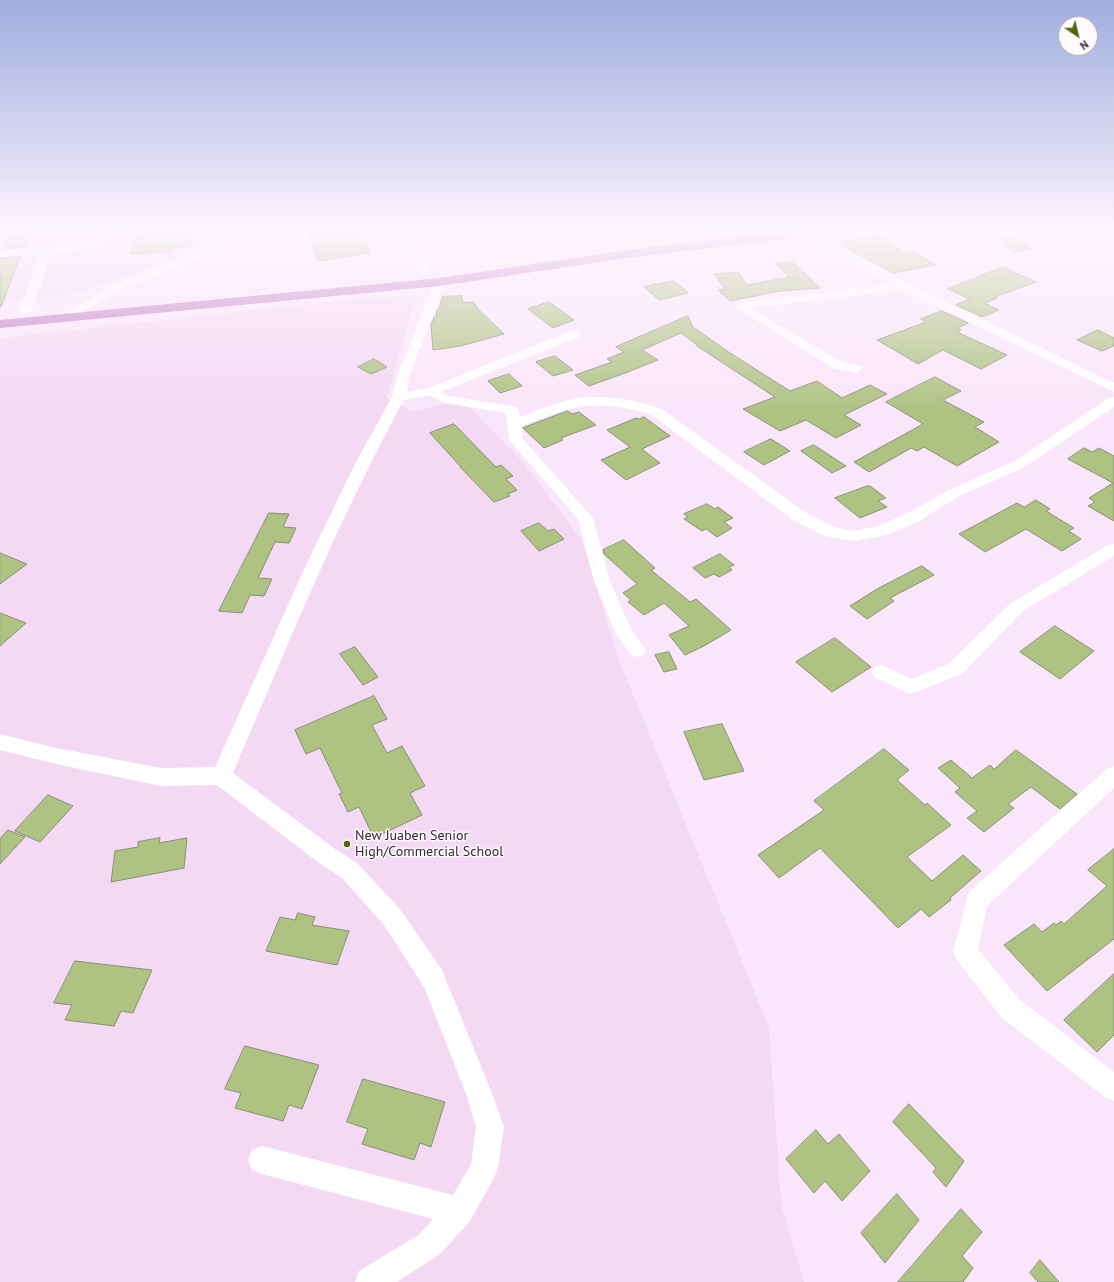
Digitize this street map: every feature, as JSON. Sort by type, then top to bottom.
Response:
[{"type":"highway","points":[[0,314],[215,293]]},
{"type":"highway","points":[[0,324],[327,293]]},
{"type":"street","points":[[25,311],[32,293]]},
{"type":"street","points":[[63,318],[107,293]]},
{"type":"street","points":[[221,776],[314,565],[363,462],[399,397],[403,378],[436,293]]},
{"type":"street","points":[[847,293],[744,305],[741,307],[838,365],[856,369]]},
{"type":"street","points":[[919,293],[1114,388]]},
{"type":"street","points":[[399,397],[431,390],[575,334]]},
{"type":"street","points":[[431,390],[444,399],[512,410],[516,440],[585,518],[602,581],[622,629],[637,650]]},
{"type":"street","points":[[514,424],[574,403],[609,402],[644,406],[658,413],[799,516],[830,532],[854,536],[881,531],[912,518],[954,493],[1018,465],[1114,401]]},
{"type":"street","points":[[881,672],[911,686],[955,669],[1017,607],[1114,549]]},
{"type":"street","points":[[0,742],[56,756],[162,777],[221,776],[327,856],[350,871],[392,917],[433,979],[480,1096],[490,1127],[484,1168],[460,1211],[430,1244],[370,1282]]},
{"type":"street","points":[[1114,775],[977,900],[965,952],[1010,1008],[1114,1088]]},
{"type":"street","points":[[262,1160],[460,1211]]},
{"type":"shaded area","points":[[0,293],[78,293],[75,294],[0,302]]},
{"type":"shaded area","name":"New Juaben Senior High/Commercial School","points":[[416,296],[387,398],[413,412],[462,399],[521,460],[582,540],[619,660],[769,1028],[781,1204],[804,1282],[0,1282],[0,338],[365,298]]},
{"type":"building","points":[[0,293],[6,293],[1,307]]},
{"type":"building","points":[[651,293],[688,293],[659,300]]},
{"type":"building","points":[[721,293],[771,293],[730,301]]},
{"type":"building","points":[[956,293],[1006,293],[985,303],[999,310],[982,317],[956,305],[970,299]]},
{"type":"building","points":[[462,296],[463,303],[474,302],[477,308],[504,334],[461,346],[433,350],[431,325],[434,317],[436,317],[437,310],[439,310],[442,297]]},
{"type":"building","points":[[549,302],[574,320],[553,328],[528,309]]},
{"type":"building","points":[[942,311],[968,323],[958,328],[961,330],[957,332],[1007,355],[981,369],[943,350],[918,364],[877,340],[926,322],[921,319]]},
{"type":"building","points":[[688,316],[693,327],[727,351],[790,391],[817,381],[842,398],[870,385],[887,394],[844,415],[861,425],[836,438],[806,420],[780,431],[743,409],[775,397],[697,346],[681,333],[642,350],[658,360],[628,372],[589,386],[575,375],[612,362],[607,359],[624,352],[616,347]]},
{"type":"building","points":[[1098,330],[1114,338],[1114,346],[1102,351],[1077,340]]},
{"type":"building","points":[[555,356],[573,370],[553,376],[536,362]]},
{"type":"building","points":[[374,359],[387,367],[371,374],[358,367]]},
{"type":"building","points":[[509,374],[522,386],[500,393],[488,381]]},
{"type":"building","points":[[935,377],[961,391],[943,400],[984,422],[975,427],[999,442],[957,466],[924,447],[917,451],[911,448],[869,472],[854,462],[923,424],[886,402]]},
{"type":"building","points":[[568,411],[572,414],[579,412],[596,425],[561,438],[563,440],[544,448],[523,428]]},
{"type":"building","points":[[644,417],[670,436],[642,449],[660,463],[626,480],[601,460],[630,447],[607,430],[636,418],[639,419]]},
{"type":"building","points":[[454,424],[496,467],[501,465],[513,476],[506,479],[517,490],[508,494],[510,496],[494,502],[430,433]]},
{"type":"building","points":[[771,439],[790,451],[764,465],[744,452]]},
{"type":"building","points":[[814,445],[846,466],[832,473],[801,451]]},
{"type":"building","points":[[1084,448],[1092,452],[1099,448],[1114,456],[1114,521],[1088,506],[1095,502],[1089,498],[1113,483],[1068,459]]},
{"type":"building","points":[[870,486],[886,498],[878,501],[887,507],[860,518],[835,498]]},
{"type":"building","points":[[1036,500],[1050,509],[1046,511],[1074,528],[1069,531],[1081,539],[1062,551],[1026,529],[985,552],[959,534],[1017,503],[1024,507]]},
{"type":"building","points":[[707,504],[715,509],[718,507],[733,518],[724,522],[732,528],[717,537],[706,529],[702,531],[684,519],[688,517],[684,514]]},
{"type":"building","points":[[269,513],[289,514],[283,527],[296,528],[289,543],[275,542],[258,578],[272,579],[264,596],[250,595],[242,613],[219,611]]},
{"type":"building","points":[[539,523],[548,531],[554,529],[564,539],[539,551],[521,531]]},
{"type":"building","points":[[624,540],[655,568],[651,570],[690,602],[696,599],[731,630],[685,655],[669,635],[689,626],[664,603],[644,615],[628,602],[631,600],[623,593],[637,584],[604,554],[603,550]]},
{"type":"building","points":[[0,553],[27,564],[0,584]]},
{"type":"building","points":[[720,554],[734,565],[729,567],[732,570],[719,577],[714,574],[705,578],[693,568]]},
{"type":"building","points":[[922,566],[934,575],[890,598],[894,601],[867,619],[850,606],[877,589]]},
{"type":"building","points":[[0,613],[26,623],[0,646]]},
{"type":"building","points":[[1055,626],[1094,651],[1060,679],[1020,652]]},
{"type":"building","points":[[835,638],[871,667],[832,692],[796,662]]},
{"type":"building","points":[[355,647],[378,677],[363,685],[340,654]]},
{"type":"building","points":[[669,652],[677,669],[664,672],[655,655]]},
{"type":"building","points":[[374,696],[387,719],[372,725],[387,753],[402,746],[425,786],[410,793],[422,815],[374,838],[359,807],[348,812],[339,794],[342,793],[320,748],[306,754],[295,730]]},
{"type":"building","points":[[722,724],[744,771],[704,780],[684,732]]},
{"type":"building","points":[[884,749],[909,770],[897,780],[925,805],[927,803],[951,825],[907,857],[932,881],[963,855],[981,871],[950,898],[951,900],[929,917],[921,909],[898,928],[820,848],[779,878],[758,855],[824,810],[814,801]]},
{"type":"building","points":[[1016,750],[1077,794],[1060,809],[1031,787],[1008,804],[1014,808],[984,832],[967,818],[977,811],[955,792],[960,788],[938,768],[951,760],[972,778],[990,765],[994,769]]},
{"type":"building","points":[[48,795],[73,806],[40,842],[15,831]]},
{"type":"building","points":[[8,830],[25,837],[0,864],[0,839]]},
{"type":"building","points":[[160,838],[159,843],[187,838],[184,868],[111,882],[115,851],[138,847],[138,842]]},
{"type":"building","points":[[1114,849],[1114,939],[1047,991],[1004,945],[1034,924],[1042,932],[1054,923],[1056,925],[1061,921],[1064,924],[1107,886],[1088,870]]},
{"type":"building","points":[[298,913],[315,917],[312,925],[349,931],[337,965],[266,951],[280,917],[295,920]]},
{"type":"building","points":[[75,961],[152,970],[133,1013],[121,1011],[114,1026],[65,1020],[72,1005],[54,1003]]},
{"type":"building","points":[[1114,974],[1114,1035],[1097,1052],[1064,1020]]},
{"type":"building","points":[[245,1046],[319,1065],[302,1109],[289,1105],[283,1121],[235,1108],[241,1093],[225,1089]]},
{"type":"building","points":[[363,1079],[445,1102],[431,1147],[420,1143],[414,1160],[362,1144],[368,1129],[347,1122]]},
{"type":"building","points":[[909,1104],[964,1161],[946,1187],[933,1172],[936,1168],[893,1122]]},
{"type":"building","points":[[816,1130],[828,1144],[839,1134],[870,1171],[842,1201],[825,1181],[814,1193],[786,1159]]},
{"type":"building","points":[[897,1194],[919,1220],[885,1263],[861,1233]]},
{"type":"building","points":[[961,1209],[982,1232],[962,1256],[973,1268],[963,1282],[898,1282]]},
{"type":"building","points":[[1040,1260],[1059,1282],[1038,1282],[1030,1273]]},
{"type":"place","name":"New Juaben Senior High/Commercial School","points":[[347,844]]}]
